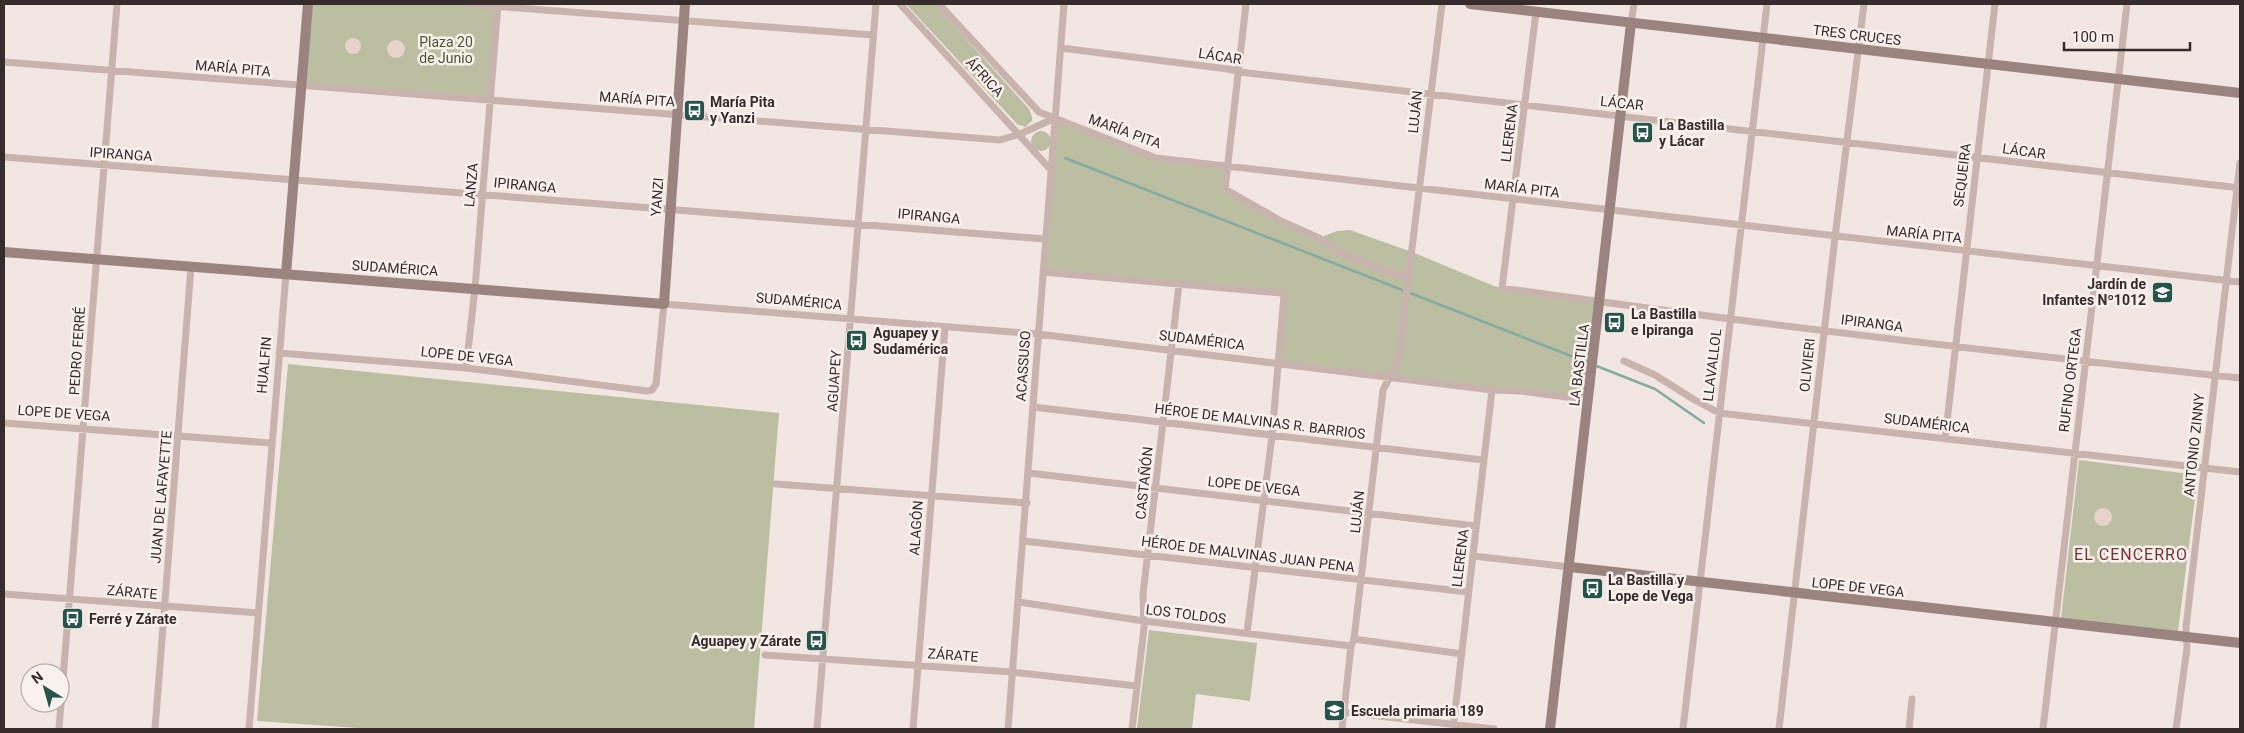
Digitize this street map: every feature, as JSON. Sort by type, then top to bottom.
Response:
[{"type":"street","name":"PEDRO FERRÉ","points":[[60,729],[117,4]]},
{"type":"street","name":"HUALFIN","points":[[248,729],[308,4]]},
{"type":"street","points":[[466,4],[873,35]]},
{"type":"street","name":"YANZI","points":[[652,390],[656,384],[664,304],[685,4]]},
{"type":"street","name":"AGUAPEY","points":[[817,729],[876,4]]},
{"type":"street","name":"ÁFRICA","points":[[900,4],[1050,168]]},
{"type":"street","name":"ÁFRICA","points":[[939,4],[1039,112],[1055,118]]},
{"type":"street","name":"ACASSUSO","points":[[1008,729],[1027,503],[1042,272],[1064,4]]},
{"type":"street","points":[[1246,4],[1225,189],[1281,221],[1319,238],[1343,254],[1408,280]]},
{"type":"street","name":"LUJÁN","points":[[1342,729],[1383,390],[1398,362],[1420,188],[1429,94],[1442,4]]},
{"type":"street","name":"TRES CRUCES","points":[[1470,4],[2240,93]]},
{"type":"street","name":"LA BASTILLA","points":[[1550,729],[1634,4]]},
{"type":"street","name":"LLAVALLOL","points":[[1683,729],[1767,4]]},
{"type":"street","name":"OLIVIERI","points":[[1779,729],[1846,142],[1864,4]]},
{"type":"street","name":"SEQUEIRA","points":[[1945,439],[1954,346],[1995,4]]},
{"type":"street","name":"RUFINO ORTEGA","points":[[2042,729],[2127,4]]},
{"type":"street","name":"LANZA","points":[[466,368],[475,288],[498,5]]},
{"type":"street","name":"LLERENA","points":[[1502,288],[1526,106],[1536,12]]},
{"type":"street","name":"LÁCAR","points":[[1061,48],[1526,106],[1620,115],[2106,174],[2239,188]]},
{"type":"street","name":"MARÍA PITA","points":[[4,62],[1000,140],[1020,134],[1055,118],[1147,156],[1513,200],[2240,282]]},
{"type":"street","name":"IPIRANGA","points":[[4,157],[1045,239]]},
{"type":"street","name":"ANTONIO ZINNY","points":[[2176,729],[2187,648],[2186,637],[2214,375],[2239,188],[2240,163]]},
{"type":"street","name":"SUDAMÉRICA","points":[[4,252],[1038,334],[1492,390],[1528,391],[1589,400]]},
{"type":"street","name":"JUAN DE LAFAYETTE","points":[[155,729],[191,267]]},
{"type":"street","points":[[1042,272],[1284,294],[1272,436],[1247,633]]},
{"type":"street","name":"CASTAÑÓN","points":[[1132,729],[1144,622],[1143,594],[1179,284]]},
{"type":"street","name":"IPIRANGA","points":[[1502,288],[1730,319],[2085,362],[2240,378]]},
{"type":"street","name":"ALAGÓN","points":[[913,729],[945,328]]},
{"type":"street","name":"LOPE DE VEGA","points":[[280,353],[466,368],[640,391],[652,390]]},
{"type":"street","name":"SUDAMÉRICA","points":[[1624,361],[1655,374],[1693,399],[1719,413],[2240,472]]},
{"type":"street","name":"LLERENA","points":[[1453,727],[1492,390]]},
{"type":"street","name":"HÉROE DE MALVINAS R. BARRIOS","points":[[1033,407],[1484,460]]},
{"type":"street","name":"LOPE DE VEGA","points":[[4,423],[271,443]]},
{"type":"street","name":"LOPE DE VEGA","points":[[1028,473],[1476,526]]},
{"type":"street","points":[[776,484],[1027,503]]},
{"type":"street","name":"HÉROE DE MALVINAS JUAN PENA","points":[[1024,541],[1468,592]]},
{"type":"street","name":"LOPE DE VEGA","points":[[1473,556],[2240,644]]},
{"type":"street","name":"ZÁRATE","points":[[4,594],[258,613]]},
{"type":"street","name":"LOS TOLDOS","points":[[1019,602],[1144,622],[1462,654]]},
{"type":"street","name":"ZÁRATE","points":[[765,655],[1012,672],[1137,686]]},
{"type":"street","points":[[1909,729],[1912,699]]},
{"type":"street","points":[[1344,712],[1453,727],[1494,729]]},
{"type":"green space","name":"Plaza 20 de Junio","points":[[308,4],[466,4],[498,6],[490,101],[301,86]]},
{"type":"green space","points":[[906,4],[935,4],[1029,109],[1032,121],[1025,127],[1017,124]]},
{"type":"green space","points":[[1055,118],[1147,156],[1228,165],[1225,189],[1319,238],[1337,231],[1350,230],[1412,252],[1494,286],[1601,302],[1589,400],[1278,363],[1284,295],[1043,272]]},
{"type":"green space","points":[[1041,131],[1048,134],[1051,141],[1048,148],[1041,151],[1034,148],[1031,141],[1034,134]]},
{"type":"green space","points":[[288,364],[779,413],[754,729],[372,729],[257,721]]},
{"type":"green space","points":[[2079,460],[2198,475],[2178,631],[2061,619]]},
{"type":"green space","points":[[1149,630],[1257,643],[1250,701],[1196,694],[1192,729],[1137,729]]},
{"type":"shaded area","points":[[353,38],[359,40],[361,46],[359,52],[353,54],[347,52],[345,46],[347,40]]},
{"type":"shaded area","points":[[392,40],[400,40],[405,45],[403,56],[392,58],[387,53],[387,45]]},
{"type":"shaded area","points":[[2103,508],[2109,511],[2112,517],[2109,523],[2103,526],[2097,523],[2094,517],[2097,511]]},
{"type":"waterway","points":[[1065,158],[1589,363]]},
{"type":"waterway","points":[[1594,365],[1655,389],[1704,423]]},
{"type":"place","name":"María Pita y Yanzi","points":[[694,110]]},
{"type":"place","name":"La Bastilla y Lácar","points":[[1643,133]]},
{"type":"place","name":"Jardín de Infantes Nº1012","points":[[2162,292]]},
{"type":"place","name":"La Bastilla e Ipiranga","points":[[1615,322]]},
{"type":"place","name":"Aguapey y Sudamérica","points":[[857,341]]},
{"type":"place","name":"La Bastilla y Lope de Vega","points":[[1592,588]]},
{"type":"place","name":"Ferré y Zárate","points":[[73,619]]},
{"type":"place","name":"Aguapey y Zárate","points":[[817,641]]},
{"type":"place","name":"Escuela primaria 189","points":[[1335,711]]},
{"type":"district","name":"EL CENCERRO","points":[[2131,554]]}]
